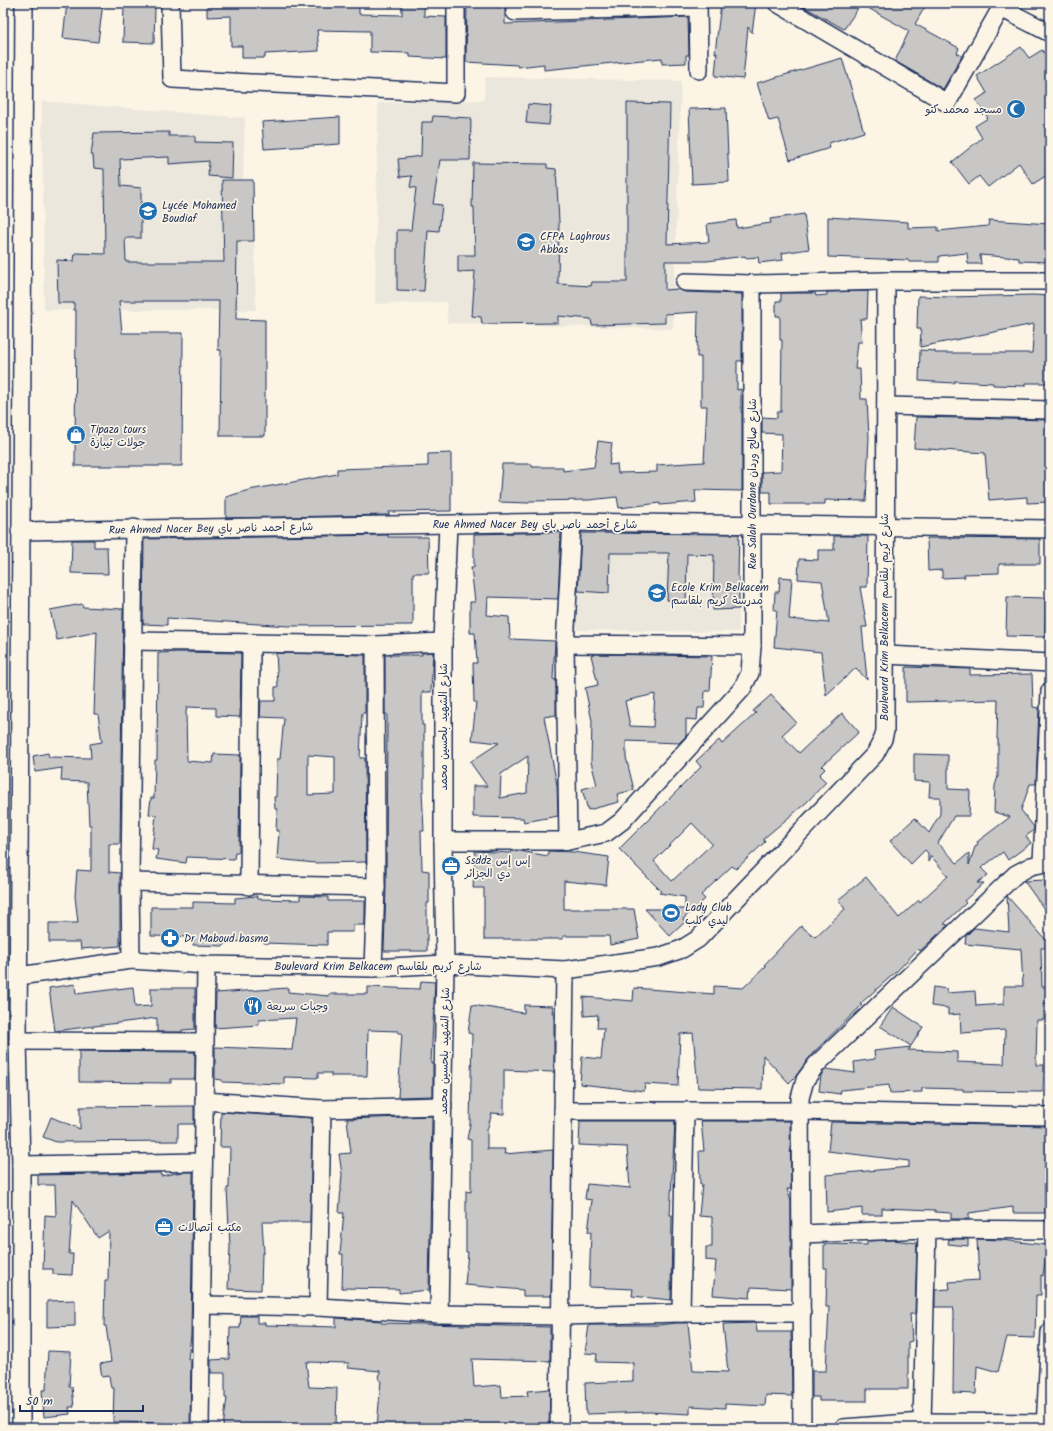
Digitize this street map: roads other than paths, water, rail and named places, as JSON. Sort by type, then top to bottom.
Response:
[{"type":"street","points":[[21,1428],[21,1165],[18,1041],[24,3]]},
{"type":"street","points":[[170,3],[172,79],[456,93],[456,3]]},
{"type":"street","points":[[515,3],[515,12],[698,5],[699,70]]},
{"type":"street","points":[[777,3],[947,103],[1002,5],[1050,33]]},
{"type":"street","points":[[685,282],[752,284],[886,281],[1050,281]]},
{"type":"street","name":"Boulevard Krim Belkacem شارع كريم بلقاسم","points":[[19,976],[131,960],[206,965],[373,968],[445,964],[565,970],[659,957],[682,949],[698,939],[879,747],[884,730],[886,655],[884,527],[886,281]]},
{"type":"street","name":"Rue Salah Ourdane شارع صالح وردان","points":[[443,841],[568,841],[606,833],[622,821],[737,696],[750,673],[752,646],[752,284]]},
{"type":"street","points":[[886,406],[1050,410]]},
{"type":"street","points":[[568,841],[565,644],[572,522]]},
{"type":"street","name":"Rue Ahmed Nacer Bey شارع أحمد ناصر باي","points":[[20,531],[572,522],[1050,529]]},
{"type":"street","name":"شارع الشهيد بلحسين محمد","points":[[439,1314],[445,964],[443,841],[443,642],[448,525]]},
{"type":"street","points":[[131,960],[130,882],[134,528]]},
{"type":"street","points":[[132,641],[375,645],[443,642]]},
{"type":"street","points":[[248,886],[251,643]]},
{"type":"street","points":[[565,644],[752,646]]},
{"type":"street","points":[[373,968],[376,887],[375,645]]},
{"type":"street","points":[[886,655],[1050,663]]},
{"type":"street","points":[[802,1428],[802,1088],[816,1065],[1016,874],[1031,866],[1046,862],[1050,691]]},
{"type":"street","points":[[130,882],[248,886],[376,887]]},
{"type":"street","points":[[200,1428],[206,965]]},
{"type":"street","points":[[559,1428],[565,970]]},
{"type":"street","points":[[18,1041],[204,1042]]},
{"type":"street","points":[[204,1101],[322,1109],[443,1106]]},
{"type":"street","points":[[318,1307],[322,1109]]},
{"type":"street","points":[[563,1111],[801,1111],[1050,1116]]},
{"type":"street","points":[[681,1312],[685,1112]]},
{"type":"street","points":[[21,1165],[203,1162]]},
{"type":"street","points":[[802,1234],[927,1229],[1050,1230]]},
{"type":"street","points":[[922,1422],[927,1229]]},
{"type":"street","points":[[202,1305],[318,1307],[439,1314],[561,1316],[681,1312],[802,1313]]},
{"type":"street","points":[[843,1428],[922,1422],[1046,1426],[1050,1332]]},
{"type":"place","name":"مسجد محمد كتو","points":[[1016,109]]},
{"type":"place","name":"Lycée Mohamed Boudiaf","points":[[148,211]]},
{"type":"place","name":"CFPA Laghrous Abbas","points":[[526,242]]},
{"type":"place","name":"Tipaza tours جولات تيبازة","points":[[76,435]]},
{"type":"place","name":"Ecole Krim Belkacem مدرسة كريم بلقاسم","points":[[657,593]]},
{"type":"place","name":"Ssddz إس إس دي الجزائر","points":[[451,866]]},
{"type":"place","name":"Lady Club ليدي كلب","points":[[671,913]]},
{"type":"place","name":"Dr Maboud basma","points":[[170,938]]},
{"type":"place","name":"وجبات سريعة","points":[[253,1006]]},
{"type":"place","name":"مكتب اتصالات","points":[[164,1227]]}]
